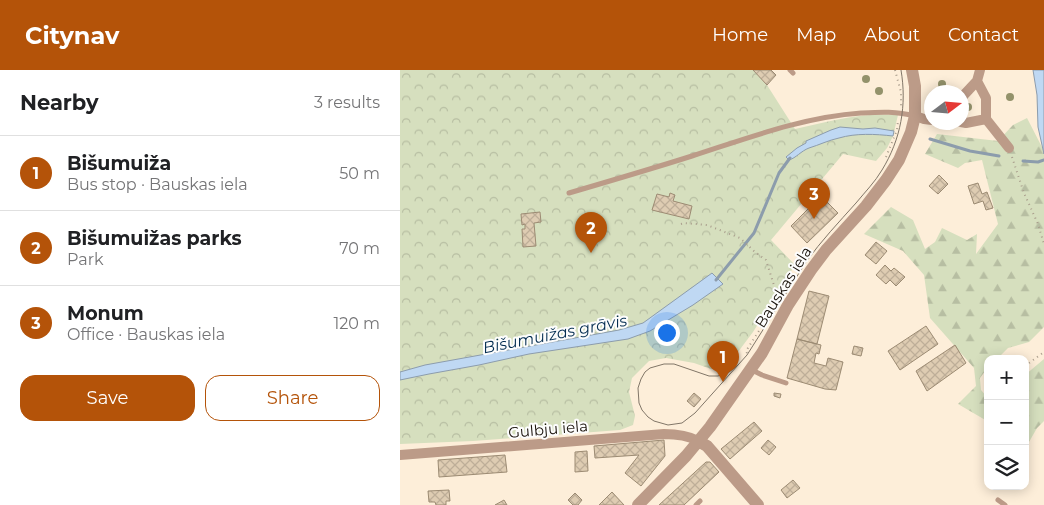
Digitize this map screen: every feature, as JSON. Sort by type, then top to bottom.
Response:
[{"type":"street","name":"Bauskas iela","points":[[638,505],[686,456],[710,427],[762,353],[788,306],[811,270],[886,180],[911,132],[915,116],[912,70]]},
{"type":"street","points":[[969,89],[977,82],[980,70]]},
{"type":"street","points":[[977,82],[986,98],[986,119],[1009,148]]},
{"type":"street","points":[[915,116],[924,119]]},
{"type":"street","points":[[969,122],[986,119]]},
{"type":"street","name":"Gulbju iela","points":[[400,455],[664,434],[690,437],[698,441]]},
{"type":"street","points":[[698,441],[707,446],[758,505]]},
{"type":"lane","points":[[569,193],[782,127],[841,114],[883,111],[903,112],[915,116]]},
{"type":"lane","points":[[751,369],[786,383]]},
{"type":"lane","points":[[998,500],[1005,505]]},
{"type":"path","points":[[1009,148],[1044,244]]},
{"type":"path","points":[[681,224],[707,225],[740,238],[766,260],[778,300]]},
{"type":"path","points":[[1029,363],[1044,352]]},
{"type":"green space","points":[[400,70],[753,70],[767,85],[795,129],[859,116],[898,115],[893,136],[887,148],[876,161],[843,154],[771,240],[795,265],[753,332],[735,356],[723,367],[711,369],[694,363],[666,358],[649,361],[632,378],[629,392],[635,416],[633,425],[620,430],[473,441],[400,444]]},
{"type":"green space","points":[[1027,118],[1044,151],[1044,327],[1029,342],[1008,348],[1001,355],[984,355],[984,372],[980,378],[981,390],[984,393],[984,419],[958,404],[976,386],[974,368],[930,318],[924,275],[903,251],[864,234],[891,207],[913,220],[925,249],[935,242],[942,228],[967,240],[977,234],[976,254],[998,224],[982,160],[965,163],[958,168],[925,154],[937,134],[998,141],[1013,125]]},
{"type":"green space","points":[[1044,359],[1044,421],[1037,428],[1029,442],[1029,400],[1029,372]]},
{"type":"water","points":[[1033,70],[1044,70],[1044,154],[1038,127],[1037,95]]},
{"type":"water","points":[[840,127],[875,128],[894,131],[893,136],[866,134],[845,136],[809,148],[789,160],[786,157],[806,143],[806,141]]},
{"type":"water","points":[[712,273],[723,284],[650,331],[628,339],[529,354],[400,380],[400,372],[425,365],[619,330],[643,323]]},
{"type":"building","points":[[753,70],[771,70],[776,75],[767,85]]},
{"type":"building","points":[[939,175],[948,184],[938,194],[929,186]]},
{"type":"building","points":[[978,183],[982,194],[987,192],[993,208],[986,210],[983,201],[974,204],[968,186]]},
{"type":"building","points":[[670,193],[675,195],[673,201],[692,206],[689,219],[652,210],[657,194],[669,197]]},
{"type":"building","points":[[821,196],[838,213],[807,243],[791,226]]},
{"type":"building","points":[[540,212],[541,222],[534,223],[536,246],[523,247],[522,229],[525,229],[525,224],[522,225],[521,214]]},
{"type":"building","points":[[876,242],[887,251],[876,264],[865,255]]},
{"type":"building","points":[[885,265],[891,271],[894,268],[905,277],[896,286],[890,280],[886,284],[876,275]]},
{"type":"building","points":[[809,291],[829,296],[817,344],[797,339]]},
{"type":"building","points":[[926,326],[938,344],[900,370],[888,351]]},
{"type":"building","points":[[797,339],[821,345],[819,354],[816,353],[814,363],[826,366],[828,358],[843,362],[836,390],[825,389],[787,378]]},
{"type":"building","points":[[955,345],[966,363],[927,391],[916,371]]},
{"type":"building","points":[[854,346],[863,348],[861,356],[852,354]]},
{"type":"building","points":[[694,393],[701,399],[694,407],[687,401]]},
{"type":"building","points":[[774,393],[781,394],[780,398],[774,396]]},
{"type":"building","points":[[754,422],[762,431],[730,459],[721,449]]},
{"type":"building","points":[[664,440],[665,456],[641,486],[625,473],[639,455],[595,458],[594,446]]},
{"type":"building","points":[[768,440],[776,447],[769,455],[761,448]]},
{"type":"building","points":[[587,451],[588,471],[575,472],[575,452]]},
{"type":"building","points":[[505,455],[507,472],[439,477],[438,460]]},
{"type":"building","points":[[706,462],[710,462],[719,472],[684,505],[659,505]]},
{"type":"building","points":[[793,480],[800,488],[787,498],[781,490]]},
{"type":"building","points":[[449,490],[450,501],[446,501],[446,505],[436,505],[435,502],[429,502],[428,491]]},
{"type":"building","points":[[612,492],[624,505],[599,505]]},
{"type":"building","points":[[575,493],[582,500],[578,505],[573,505],[568,500]]},
{"type":"building","points":[[504,500],[507,505],[495,505]]},
{"type":"waterway","name":"Bišumuižas grāvis","points":[[930,139],[970,151],[999,156]]},
{"type":"waterway","name":"Bišumuižas grāvis","points":[[716,280],[754,233],[779,173],[790,158]]},
{"type":"waterway","name":"Bišumuižas grāvis","points":[[1023,161],[1038,162],[1044,160]]},
{"type":"tram line","points":[[738,365],[729,372],[718,376],[709,376],[674,364],[664,364],[650,368],[645,372],[638,388],[639,403],[642,410],[654,421],[668,425],[682,423],[695,413],[747,355],[806,262],[873,183],[889,158],[898,134],[903,109],[901,70]]},
{"type":"place","name":"Monum","points":[[814,219]]},
{"type":"place","name":"Bišumuižas parks","points":[[591,253]]},
{"type":"place","name":"Bišumuiža","points":[[723,382]]}]
